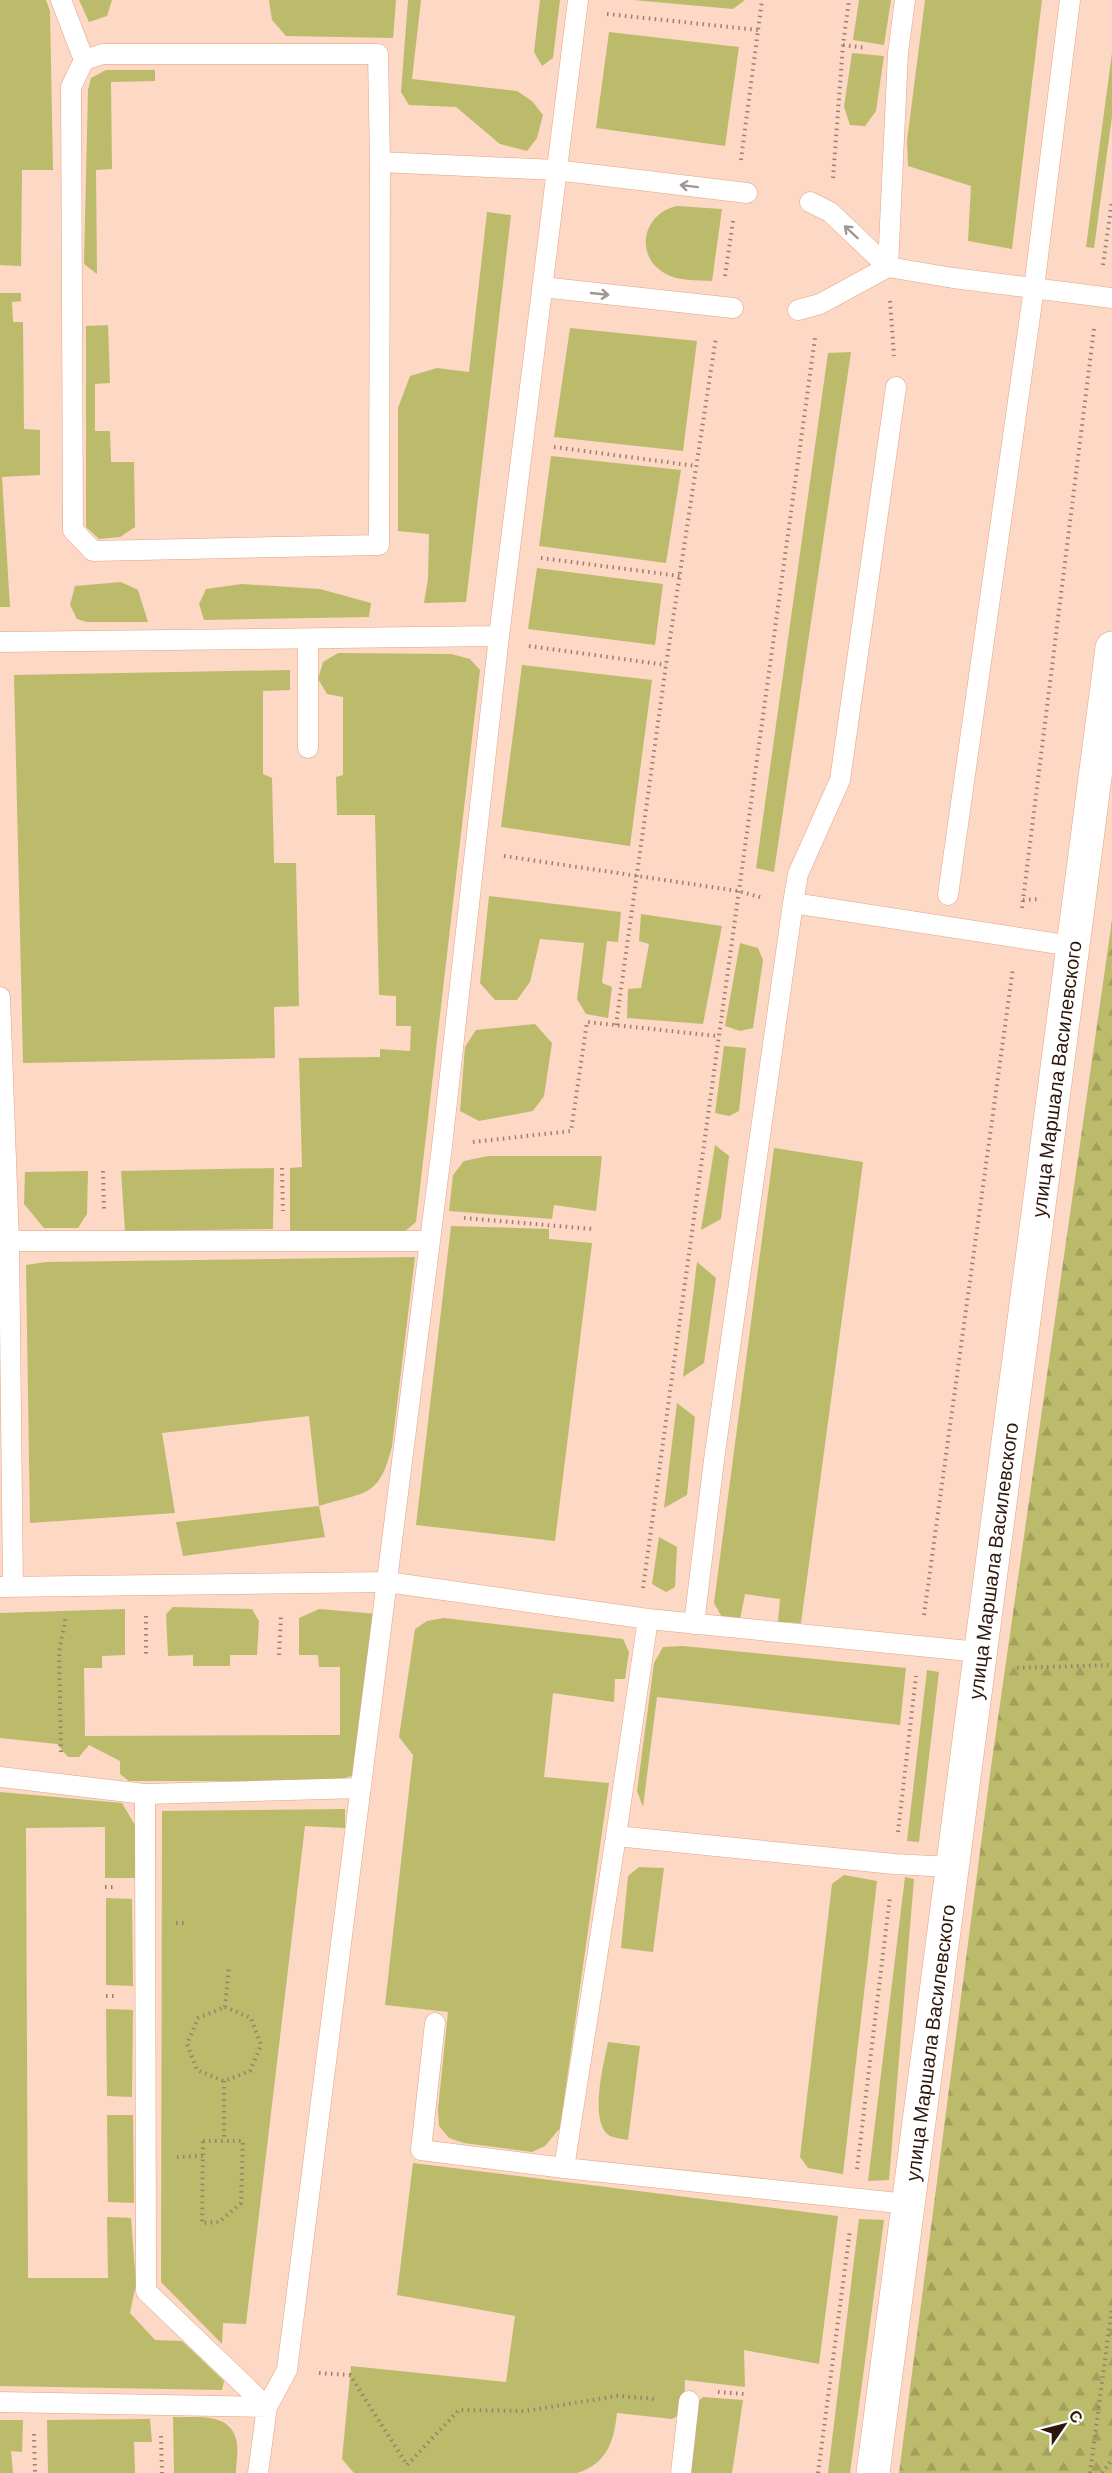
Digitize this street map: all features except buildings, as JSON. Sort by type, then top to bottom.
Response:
[{"type":"main road","name":"улица Маршала Василевского","points":[[873,2473],[1112,648]]},
{"type":"lane","points":[[61,0],[84,60],[71,87],[73,530],[93,551],[380,545],[378,54],[103,54],[84,60]]},
{"type":"lane","points":[[888,267],[898,53],[905,0]]},
{"type":"lane","points":[[948,895],[1034,288],[1070,0]]},
{"type":"lane","points":[[258,2473],[267,2407],[287,2370],[442,1146],[499,636],[577,5]]},
{"type":"lane","points":[[380,162],[556,170],[742,192]]},
{"type":"lane","points":[[810,202],[830,212],[888,267],[1105,297]]},
{"type":"lane","points":[[798,310],[820,304],[888,267]]},
{"type":"lane","points":[[542,288],[727,307]]},
{"type":"lane","points":[[694,1624],[714,1460],[793,903],[798,874],[840,780],[896,387]]},
{"type":"lane","points":[[0,642],[499,636]]},
{"type":"lane","points":[[308,640],[308,748]]},
{"type":"lane","points":[[793,903],[1072,946]]},
{"type":"lane","points":[[0,997],[9,1241],[7,1587],[387,1582],[643,1619],[979,1652]]},
{"type":"lane","points":[[9,1241],[430,1241]]},
{"type":"lane","points":[[564,2168],[616,1836],[643,1619]]},
{"type":"lane","points":[[0,1777],[145,1794],[361,1788]]},
{"type":"lane","points":[[145,1794],[146,2291],[267,2407]]},
{"type":"lane","points":[[616,1836],[894,1864],[951,1867]]},
{"type":"lane","points":[[435,2023],[421,2150],[564,2168],[908,2204]]},
{"type":"lane","points":[[681,2473],[689,2401]]},
{"type":"lane","points":[[0,2402],[267,2407]]},
{"type":"path","points":[[616,1025],[696,466],[727,307],[742,192],[762,0]]},
{"type":"path","points":[[830,212],[843,45],[849,0]]},
{"type":"path","points":[[577,5],[758,30]]},
{"type":"path","points":[[818,2473],[854,2199],[920,1646],[1105,297],[1112,201]]},
{"type":"path","points":[[888,267],[896,387]]},
{"type":"path","points":[[643,1619],[717,1036],[820,304]]},
{"type":"path","points":[[553,447],[696,466]]},
{"type":"path","points":[[537,557],[680,576]]},
{"type":"path","points":[[525,645],[666,665]]},
{"type":"path","points":[[474,852],[738,891]]},
{"type":"path","points":[[442,1146],[571,1131],[587,1022],[717,1036]]},
{"type":"path","points":[[282,1168],[284,1242]]},
{"type":"path","points":[[433,1215],[593,1229]]},
{"type":"path","points":[[279,1655],[283,1584]]},
{"type":"path","points":[[62,1784],[59,1652],[72,1586]]},
{"type":"path","points":[[145,1586],[146,1655]]},
{"type":"path","points":[[225,2007],[229,1966]]},
{"type":"path","points":[[225,2007],[251,2018],[261,2045],[250,2071],[224,2081],[197,2070],[187,2044],[198,2018],[225,2007]]},
{"type":"path","points":[[224,2081],[224,2141]]},
{"type":"path","points":[[203,2141],[224,2141],[243,2141],[241,2204],[219,2222],[202,2223],[203,2141]]},
{"type":"path","points":[[1090,2473],[1112,2307]]},
{"type":"path","points":[[287,2370],[350,2375],[407,2465]]},
{"type":"path","points":[[406,2473],[407,2465],[459,2410],[525,2411],[617,2396],[689,2401]]},
{"type":"path","points":[[34,2403],[35,2473]]},
{"type":"path","points":[[1102,2473],[1112,2460]]},
{"type":"green space","points":[[0,0],[46,0],[50,11],[53,170],[22,170],[21,266],[0,265]]},
{"type":"green space","points":[[79,0],[112,0],[107,16],[89,22]]},
{"type":"green space","points":[[269,0],[396,0],[393,38],[286,36],[272,20]]},
{"type":"green space","points":[[408,0],[421,0],[412,79],[517,91],[532,101],[543,115],[537,138],[527,151],[500,144],[456,107],[409,105],[401,92]]},
{"type":"green space","points":[[540,0],[560,0],[553,58],[542,66],[534,52]]},
{"type":"green space","points":[[633,0],[745,0],[733,9]]},
{"type":"green space","points":[[859,0],[891,0],[884,45],[853,40]]},
{"type":"green space","points":[[925,0],[1042,0],[1012,249],[968,241],[971,186],[908,166],[907,141]]},
{"type":"green space","points":[[609,32],[739,47],[725,146],[596,128]]},
{"type":"green space","points":[[852,53],[884,56],[876,111],[865,126],[850,125],[844,107]]},
{"type":"green space","points":[[1112,53],[1112,117],[1094,248],[1086,247]]},
{"type":"green space","points":[[106,70],[155,70],[155,81],[111,82],[112,169],[96,170],[97,274],[84,264],[88,90],[91,78]]},
{"type":"green space","points":[[677,206],[722,209],[712,281],[676,278],[666,274],[649,257],[646,236],[650,226],[665,210]]},
{"type":"green space","points":[[487,212],[511,215],[466,602],[424,603],[428,579],[429,534],[398,531],[398,408],[410,376],[437,368],[469,372]]},
{"type":"green space","points":[[0,293],[21,293],[21,301],[12,302],[13,322],[23,322],[24,429],[40,430],[40,475],[2,477],[10,607],[0,607]]},
{"type":"green space","points":[[108,325],[110,383],[95,384],[95,431],[110,431],[111,462],[134,462],[135,527],[120,537],[99,539],[86,527],[86,326]]},
{"type":"green space","points":[[570,328],[697,341],[683,451],[554,437]]},
{"type":"green space","points":[[851,352],[774,872],[756,868],[828,353]]},
{"type":"green space","points":[[551,456],[681,470],[666,563],[539,546]]},
{"type":"green space","points":[[537,568],[663,584],[655,645],[528,629]]},
{"type":"green space","points":[[121,582],[138,590],[148,622],[87,622],[77,619],[70,605],[75,586]]},
{"type":"green space","points":[[242,584],[320,589],[371,603],[369,617],[204,620],[199,604],[206,589]]},
{"type":"green space","points":[[338,653],[451,654],[470,659],[480,670],[416,1222],[404,1232],[290,1231],[290,1168],[302,1167],[299,1058],[380,1057],[380,1049],[410,1051],[411,1026],[396,1026],[396,996],[379,995],[375,815],[337,815],[336,777],[343,775],[343,697],[327,694],[318,679],[323,662]]},
{"type":"green space","points":[[522,665],[652,680],[630,846],[501,827]]},
{"type":"green space","points":[[290,670],[290,690],[263,691],[263,774],[272,778],[274,863],[296,863],[299,1006],[274,1007],[275,1058],[23,1063],[14,675]]},
{"type":"green space","points":[[489,896],[621,912],[618,942],[607,941],[602,983],[612,987],[608,1018],[586,1014],[577,999],[584,943],[540,939],[530,982],[517,1000],[495,1000],[480,983]]},
{"type":"green space","points":[[641,914],[722,926],[703,1024],[627,1018],[628,989],[641,988],[649,944],[639,941]]},
{"type":"green space","points":[[1112,920],[1112,2473],[899,2473],[991,1767]]},
{"type":"green space","points":[[740,943],[758,948],[763,960],[753,1028],[740,1031],[725,1026]]},
{"type":"green space","points":[[535,1024],[552,1043],[544,1096],[533,1111],[479,1121],[460,1111],[465,1047],[476,1030]]},
{"type":"green space","points":[[724,1046],[746,1048],[739,1111],[729,1116],[715,1113]]},
{"type":"green space","points":[[715,1145],[729,1156],[721,1219],[701,1230]]},
{"type":"green space","points":[[774,1148],[863,1162],[801,1623],[778,1622],[780,1599],[745,1594],[740,1619],[723,1619],[714,1603]]},
{"type":"green space","points":[[488,1156],[602,1156],[596,1211],[554,1205],[552,1219],[449,1211],[453,1175],[464,1161]]},
{"type":"green space","points":[[274,1168],[273,1229],[125,1231],[121,1171]]},
{"type":"green space","points":[[88,1171],[87,1214],[78,1228],[44,1228],[24,1204],[25,1172]]},
{"type":"green space","points":[[451,1226],[549,1229],[549,1239],[592,1243],[555,1541],[416,1525]]},
{"type":"green space","points":[[415,1257],[392,1446],[382,1476],[368,1490],[319,1506],[309,1416],[162,1433],[175,1513],[30,1523],[26,1265],[46,1262]]},
{"type":"green space","points":[[697,1262],[716,1278],[704,1363],[683,1377]]},
{"type":"green space","points":[[677,1403],[695,1417],[687,1495],[664,1508]]},
{"type":"green space","points":[[319,1506],[325,1537],[183,1556],[176,1522]]},
{"type":"green space","points":[[659,1537],[677,1547],[675,1587],[666,1592],[652,1584]]},
{"type":"green space","points":[[173,1607],[252,1609],[259,1621],[257,1655],[230,1655],[230,1666],[193,1666],[193,1655],[168,1656],[166,1614]]},
{"type":"green space","points":[[125,1609],[125,1655],[102,1656],[102,1668],[84,1668],[85,1736],[340,1735],[340,1667],[319,1667],[318,1655],[299,1655],[299,1618],[319,1609],[378,1614],[354,1775],[337,1781],[129,1781],[120,1774],[120,1761],[89,1745],[79,1757],[68,1757],[57,1744],[0,1738],[0,1613]]},
{"type":"green space","points":[[444,1618],[623,1639],[629,1652],[625,1679],[615,1679],[614,1702],[553,1693],[544,1777],[609,1783],[560,2128],[545,2146],[532,2152],[464,2143],[449,2138],[439,2126],[438,2109],[448,2012],[385,2005],[413,1755],[399,1737],[415,1629],[427,1621]]},
{"type":"green space","points":[[683,1646],[906,1668],[900,1725],[657,1697],[643,1807],[637,1791],[654,1663],[663,1647]]},
{"type":"green space","points":[[927,1670],[939,1672],[919,1842],[907,1841]]},
{"type":"green space","points":[[0,1792],[122,1803],[136,1827],[136,1878],[105,1878],[105,1827],[26,1828],[28,2278],[108,2278],[107,2217],[131,2218],[136,2284],[130,2313],[155,2340],[182,2341],[224,2381],[222,2390],[0,2386]]},
{"type":"green space","points":[[345,1809],[345,1828],[305,1826],[246,2324],[223,2323],[222,2344],[161,2282],[162,1811]]},
{"type":"green space","points":[[639,1867],[664,1868],[653,1952],[621,1948],[628,1876]]},
{"type":"green space","points":[[844,1875],[877,1881],[843,2174],[808,2168],[800,2157],[832,1884]]},
{"type":"green space","points":[[905,1877],[914,1879],[889,2180],[868,2181]]},
{"type":"green space","points":[[106,1898],[132,1899],[133,1986],[106,1985]]},
{"type":"green space","points":[[106,2009],[133,2010],[132,2097],[107,2096]]},
{"type":"green space","points":[[608,2042],[640,2046],[628,2140],[610,2136],[603,2129],[600,2119],[599,2092]]},
{"type":"green space","points":[[107,2115],[133,2115],[134,2203],[108,2202]]},
{"type":"green space","points":[[413,2163],[838,2216],[819,2364],[744,2350],[745,2387],[685,2380],[684,2412],[672,2419],[617,2413],[614,2433],[607,2450],[595,2464],[577,2473],[354,2473],[342,2459],[351,2366],[506,2382],[515,2316],[397,2295]]},
{"type":"green space","points":[[859,2219],[884,2220],[850,2473],[828,2473]]},
{"type":"green space","points":[[703,2397],[743,2400],[732,2473],[689,2473],[694,2405]]},
{"type":"green space","points":[[173,2417],[210,2418],[226,2424],[232,2430],[237,2443],[236,2473],[174,2473]]},
{"type":"green space","points":[[150,2419],[152,2442],[134,2442],[135,2473],[48,2473],[47,2420]]},
{"type":"green space","points":[[0,2420],[23,2420],[22,2452],[11,2451],[13,2473],[0,2473]]}]
